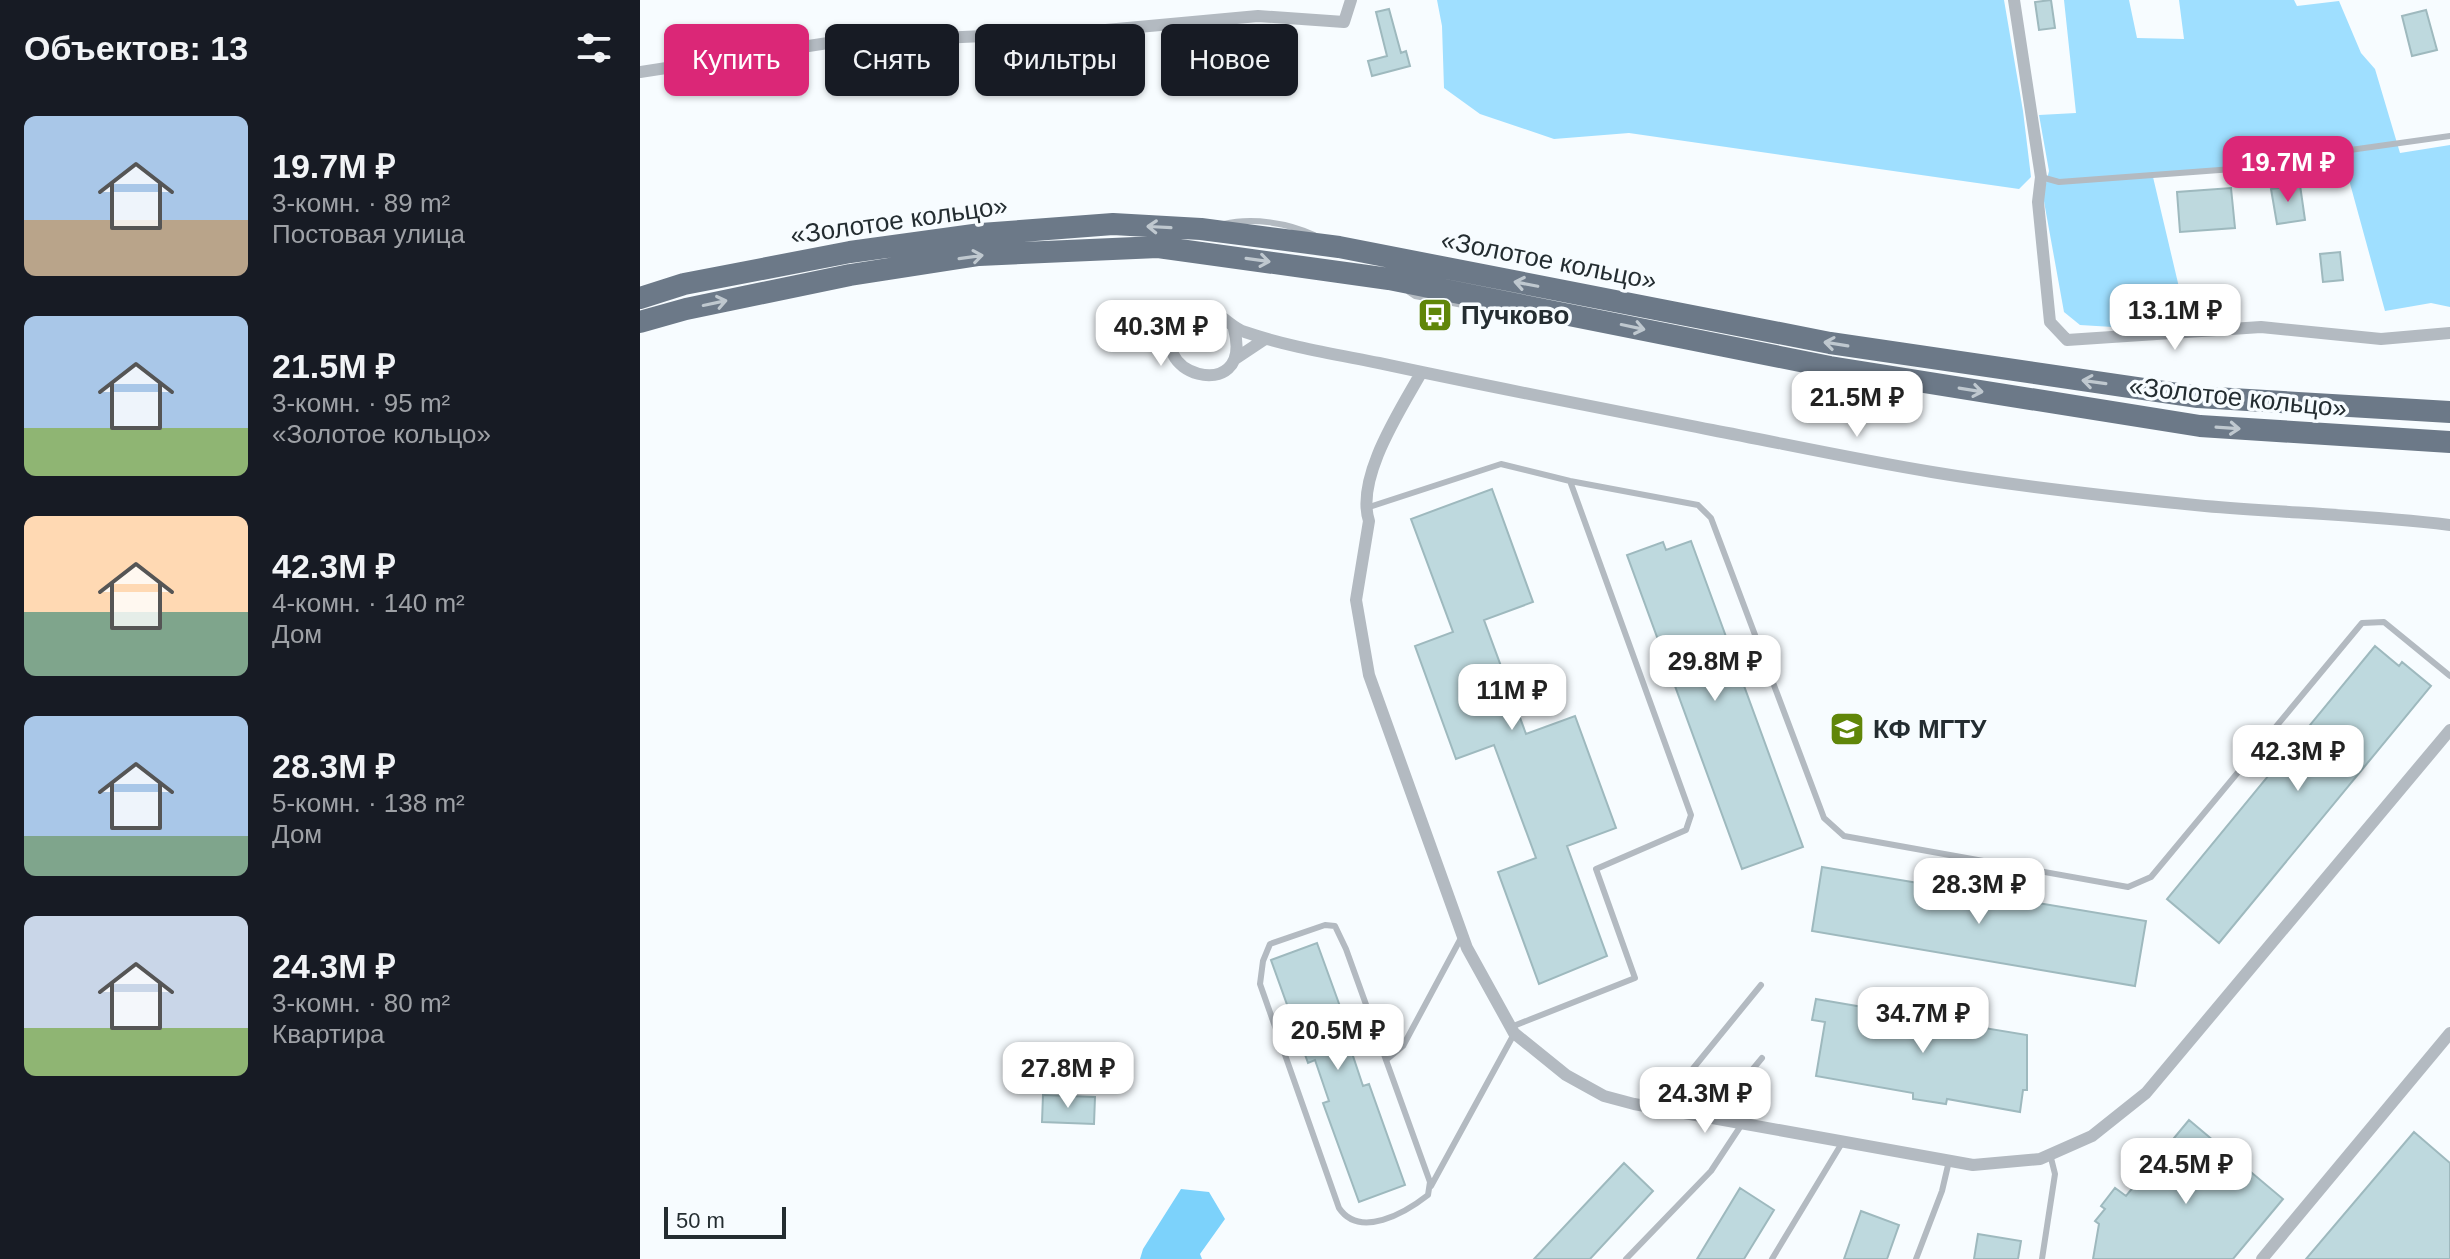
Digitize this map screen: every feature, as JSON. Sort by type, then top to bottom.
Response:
[{"type":"highway","name":"«Золотое кольцо»","points":[[640,298],[684,284],[850,252],[981,234],[1113,224],[1201,229],[1339,247],[1846,345],[2198,397],[2450,412]]},
{"type":"highway","name":"«Золотое кольцо»","points":[[640,322],[686,309],[850,275],[979,255],[1158,247],[1389,279],[1502,299],[1830,367],[2200,426],[2450,442]]},
{"type":"street","points":[[640,72],[828,43],[1095,31],[1258,16],[1344,22],[1351,0]]},
{"type":"street","points":[[2014,0],[2041,177],[2038,202],[2050,322],[2067,340],[2261,327],[2381,339],[2450,333]]},
{"type":"street","points":[[1235,359],[1238,344],[1234,329],[1221,315],[1202,311],[1184,319],[1173,335],[1174,354],[1185,370],[1203,377],[1222,373],[1235,359],[1265,339]]},
{"type":"street","points":[[1234,329],[1265,339],[1421,373],[1934,472],[2204,506],[2450,525]]},
{"type":"street","points":[[1421,373],[1383,444],[1365,509],[1369,521],[1356,600],[1369,675],[1463,935],[1513,1030],[1566,1075],[1604,1096],[1660,1109],[1973,1165],[2040,1159],[2092,1136],[2146,1093],[2448,737]]},
{"type":"street","points":[[2262,1259],[2450,1033]]},
{"type":"lane","points":[[2041,177],[2059,182],[2233,169],[2450,136]]},
{"type":"lane","points":[[1365,509],[1501,464],[1570,481],[1698,505],[1711,518],[1824,818],[1844,836],[2128,887],[2151,877],[2362,623],[2384,622],[2450,676]]},
{"type":"lane","points":[[1429,1189],[1513,1030],[1635,978],[1596,869],[1686,830],[1691,815],[1570,481]]},
{"type":"lane","points":[[1314,926],[1335,926],[1386,1060],[1430,1182],[1428,1195],[1420,1201],[1371,1224],[1349,1220],[1339,1208],[1260,984],[1263,961],[1270,944],[1314,926]]},
{"type":"lane","points":[[1386,1060],[1403,1046],[1463,935]]},
{"type":"lane","points":[[1660,1109],[1761,985]]},
{"type":"lane","points":[[1683,1080],[1733,1093],[1762,1058]]},
{"type":"lane","points":[[1626,1259],[1711,1171],[1742,1124]]},
{"type":"lane","points":[[1772,1259],[1842,1143]]},
{"type":"lane","points":[[2042,1259],[2055,1174],[2050,1154]]},
{"type":"lane","points":[[1916,1259],[1942,1191],[1949,1161]]},
{"type":"shaded area","points":[[1437,0],[2004,0],[2031,177],[2019,189],[1629,133],[1554,139],[1480,114],[1444,88],[1442,26]]},
{"type":"shaded area","points":[[2064,0],[2129,0],[2137,38],[2184,39],[2179,0],[2294,0],[2297,6],[2339,1],[2361,53],[2375,69],[2400,153],[2450,145],[2450,307],[2431,303],[2385,311],[2343,158],[2153,177],[2186,317],[2129,328],[2080,325],[2064,312],[2043,196],[2049,171],[2039,115],[2076,113]]},
{"type":"shaded area","points":[[1181,1189],[1209,1192],[1225,1219],[1200,1254],[1202,1259],[1140,1259],[1143,1249]]},
{"type":"building","points":[[2051,0],[2055,28],[2039,30],[2035,2]]},
{"type":"building","points":[[1389,9],[1401,53],[1406,51],[1410,66],[1372,76],[1368,61],[1387,56],[1376,12]]},
{"type":"building","points":[[2426,10],[2437,50],[2412,56],[2402,16]]},
{"type":"building","points":[[2300,185],[2305,220],[2277,224],[2271,189]]},
{"type":"building","points":[[2231,188],[2235,228],[2180,232],[2177,192]]},
{"type":"building","points":[[2340,252],[2343,280],[2323,282],[2320,254]]},
{"type":"building","points":[[1492,489],[1533,602],[1484,620],[1526,734],[1575,716],[1616,828],[1567,846],[1607,956],[1539,984],[1498,872],[1536,858],[1494,745],[1456,759],[1415,646],[1453,632],[1411,519]]},
{"type":"building","points":[[1691,541],[1803,847],[1742,869],[1627,555],[1663,542],[1666,550]]},
{"type":"building","points":[[2375,646],[2399,666],[2402,662],[2431,686],[2219,943],[2167,899]]},
{"type":"building","points":[[1822,867],[2146,921],[2135,986],[1812,931]]},
{"type":"building","points":[[1317,943],[1354,1045],[1350,1047],[1363,1086],[1369,1084],[1405,1185],[1359,1202],[1323,1103],[1329,1101],[1315,1060],[1308,1063],[1271,960]]},
{"type":"building","points":[[1816,999],[1927,1018],[1928,1009],[1961,1015],[1960,1024],[2027,1035],[2027,1090],[2023,1090],[2020,1112],[1947,1099],[1946,1104],[1913,1099],[1913,1093],[1816,1076],[1825,1022],[1812,1020]]},
{"type":"building","points":[[1043,1095],[1095,1097],[1094,1124],[1042,1122]]},
{"type":"building","points":[[2189,1120],[2283,1199],[2233,1259],[2093,1259],[2099,1224],[2095,1221],[2105,1209],[2101,1206],[2115,1188],[2126,1196]]},
{"type":"building","points":[[2414,1132],[2450,1163],[2450,1259],[2306,1259]]},
{"type":"building","points":[[1624,1163],[1653,1191],[1590,1259],[1534,1259]]},
{"type":"building","points":[[1740,1188],[1774,1210],[1744,1259],[1697,1259]]},
{"type":"building","points":[[1861,1211],[1899,1225],[1887,1259],[1844,1259]]},
{"type":"building","points":[[1978,1234],[2021,1241],[2018,1259],[1974,1259]]},
{"type":"place","name":"Пучково","points":[[1435,315]]},
{"type":"place","name":"КФ МГТУ","points":[[1847,729]]}]
